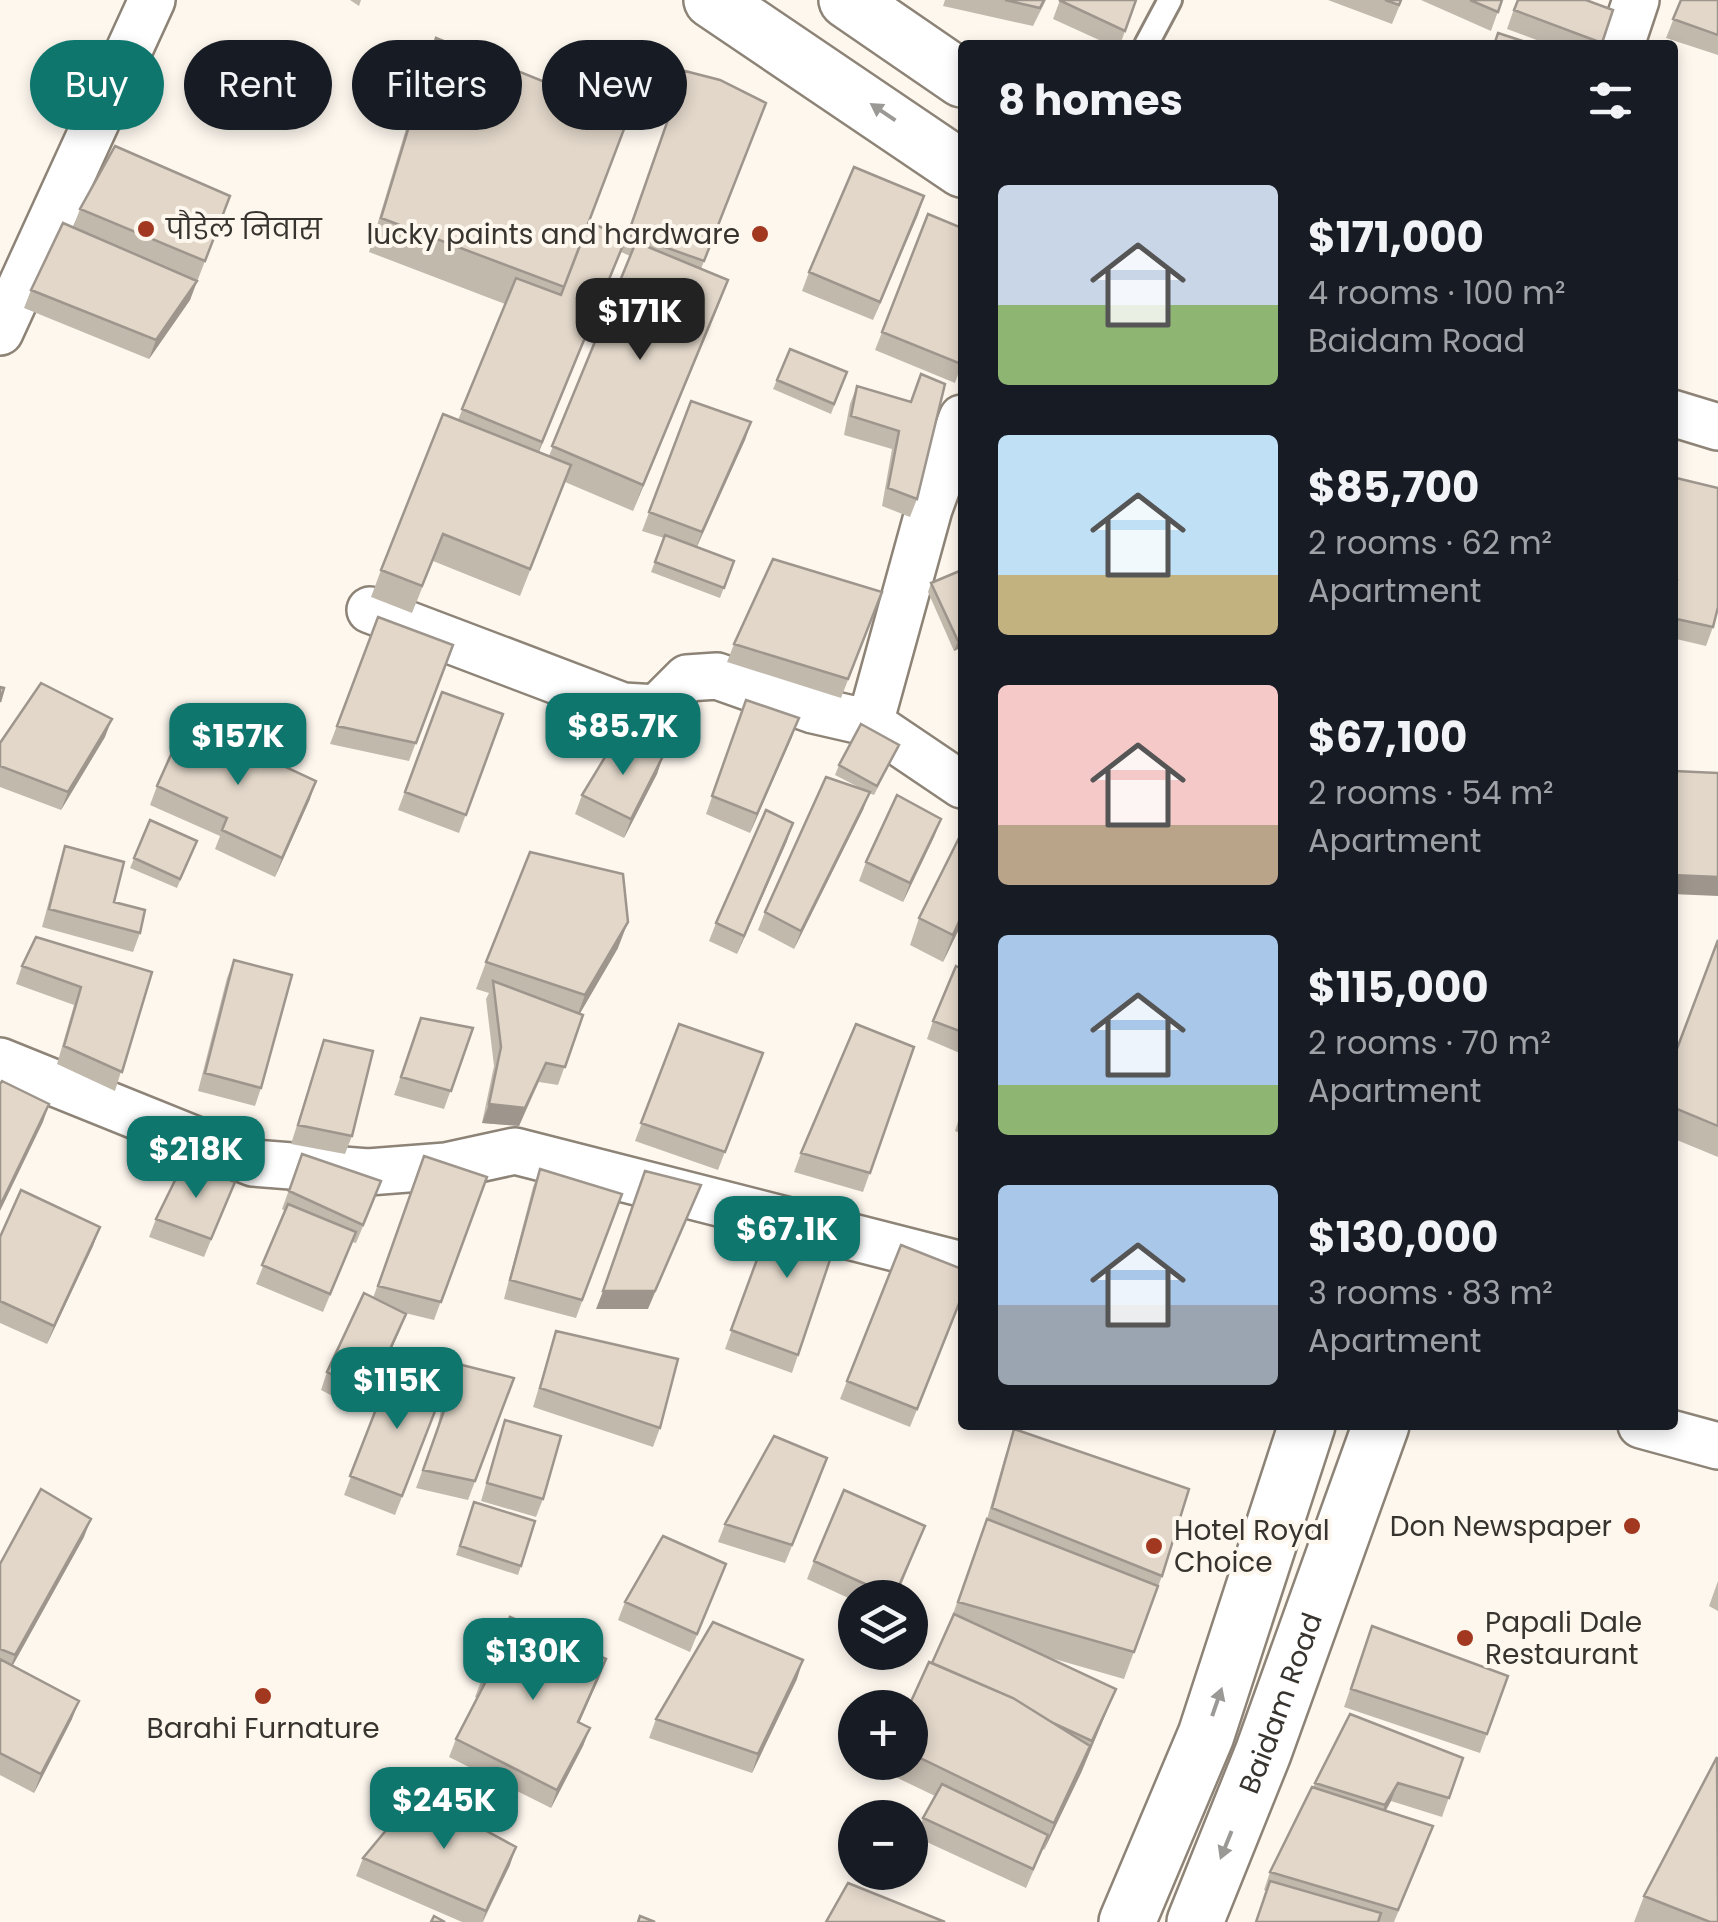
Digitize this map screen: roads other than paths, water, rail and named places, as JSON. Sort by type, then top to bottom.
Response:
[{"type":"main road","points":[[712,0],[958,166]]},
{"type":"main road","points":[[848,0],[958,76]]},
{"type":"main road","points":[[1127,1922],[1206,1735],[1304,1430]]},
{"type":"main road","name":"Baidam Road","points":[[1194,1922],[1263,1753],[1378,1430]]},
{"type":"street","points":[[0,332],[152,0]]},
{"type":"street","points":[[1623,40],[1636,0]]},
{"type":"street","points":[[1678,415],[1718,427]]},
{"type":"street","points":[[870,723],[929,509],[958,429]]},
{"type":"street","points":[[370,610],[623,706],[657,708],[688,678],[717,676],[813,710],[870,723],[958,782]]},
{"type":"street","points":[[0,1060],[253,1163],[368,1172],[446,1166],[515,1150],[958,1264]]},
{"type":"street","points":[[1659,1430],[1718,1446]]},
{"type":"lane","points":[[1149,40],[1170,0]]},
{"type":"place","name":"पौडेल निवास","points":[[146,229]]},
{"type":"place","name":"lucky paints and hardware","points":[[760,234]]},
{"type":"place","name":"Don Newspaper","points":[[1632,1526]]},
{"type":"place","name":"Hotel Royal Choice","points":[[1154,1546]]},
{"type":"place","name":"Papali Dale Restaurant","points":[[1465,1638]]},
{"type":"place","name":"Barahi Furnature","points":[[263,1696]]}]
